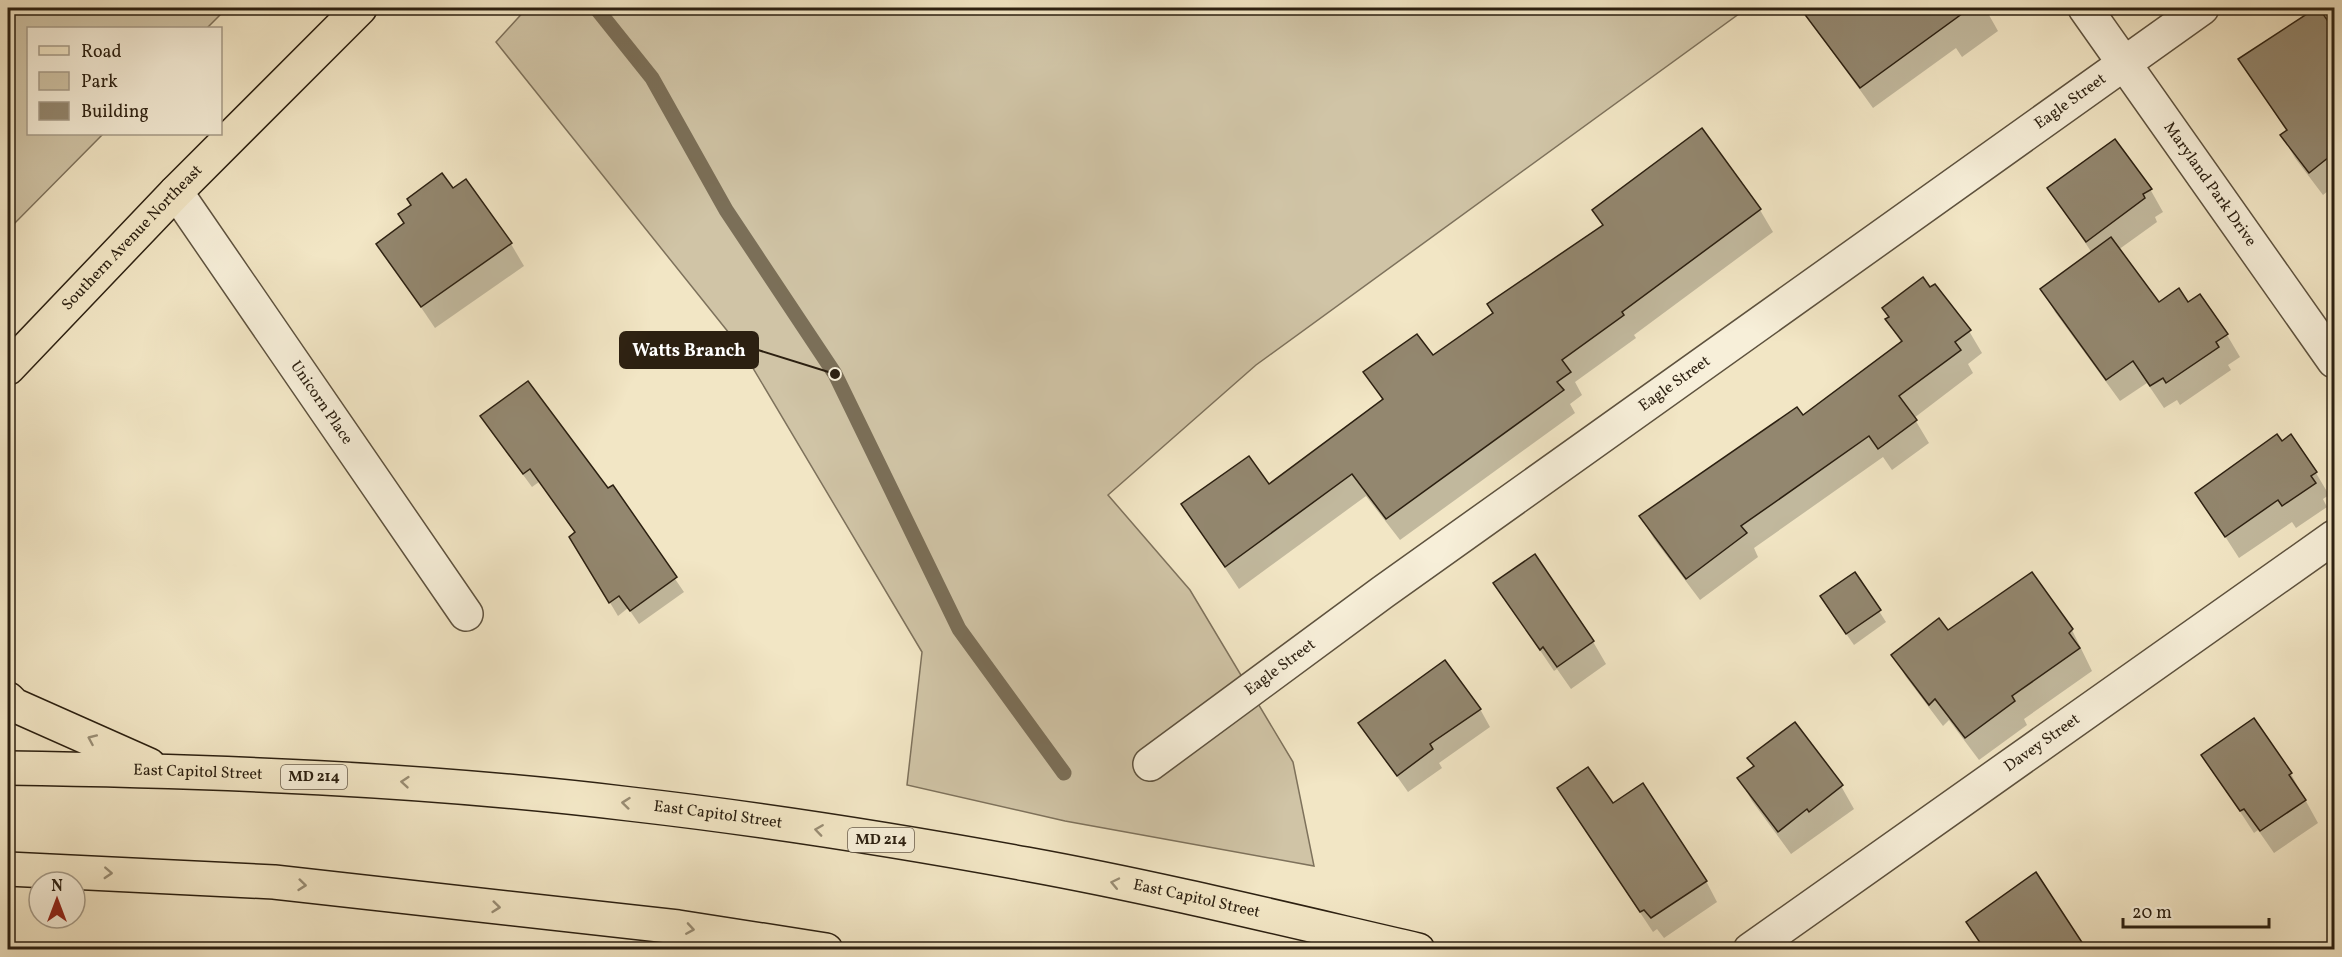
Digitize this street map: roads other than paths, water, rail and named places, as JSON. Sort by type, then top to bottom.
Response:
[{"type":"main road","name":"Southern Avenue Northeast","points":[[8,368],[176,192],[360,8]]},
{"type":"main road","points":[[8,699],[14,705],[164,772]]},
{"type":"main road","name":"East Capitol Street","points":[[8,768],[164,772],[440,785],[630,804],[816,830],[1028,864],[1418,950]]},
{"type":"main road","points":[[8,869],[274,882],[678,927],[826,950]]},
{"type":"street","name":"Maryland Park Drive","points":[[2085,8],[2334,361]]},
{"type":"street","name":"Eagle Street","points":[[1150,764],[1383,591],[2202,8]]},
{"type":"street","name":"Unicorn Place","points":[[176,192],[466,614]]},
{"type":"street","name":"Davey Street","points":[[1749,950],[2334,537]]},
{"type":"waterway","points":[[596,8],[652,78],[726,210],[835,374],[959,629],[1064,773]]},
{"type":"place","name":"Watts Branch","points":[[835,374]]}]
